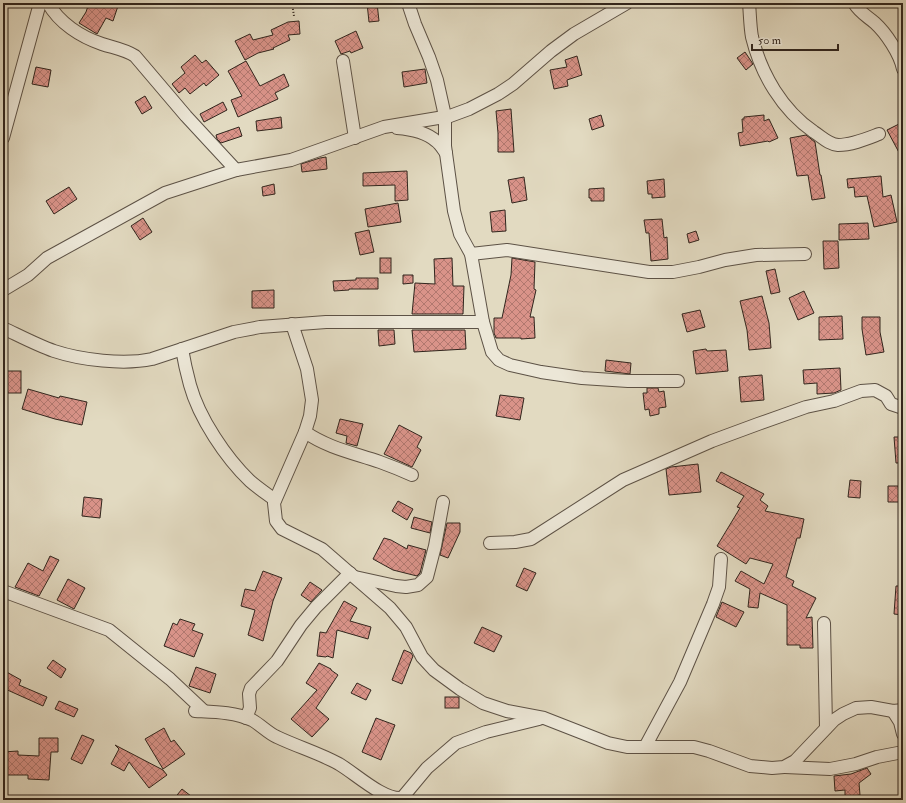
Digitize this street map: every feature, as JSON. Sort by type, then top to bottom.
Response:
[{"type":"street","points":[[3,138],[40,3]]},
{"type":"street","points":[[48,3],[58,18],[87,38],[127,51],[135,56],[186,116],[236,170]]},
{"type":"street","points":[[408,3],[433,67],[445,116],[444,146],[454,211],[460,234],[471,254],[483,322],[492,352],[499,360],[510,366],[541,372],[582,378],[628,381],[678,381]]},
{"type":"street","points":[[3,290],[28,275],[48,258],[165,193],[236,170],[291,160],[384,127],[450,116],[469,109],[498,94],[513,84],[551,51],[574,34],[627,3]]},
{"type":"street","points":[[749,3],[752,35],[758,58],[776,93],[798,120],[828,143],[838,145],[851,143],[879,134]]},
{"type":"street","points":[[854,3],[863,15],[884,31],[899,57],[903,69]]},
{"type":"street","points":[[343,61],[355,138]]},
{"type":"street","points":[[384,127],[419,132],[437,141],[446,154]]},
{"type":"street","points":[[471,254],[507,250],[649,272],[673,272],[725,260],[756,255],[806,254]]},
{"type":"street","points":[[3,328],[55,351],[99,361],[139,362],[234,332],[292,324],[326,322],[483,322]]},
{"type":"street","points":[[292,324],[307,369],[312,400],[310,416],[275,500],[274,510],[276,521],[282,529],[322,549],[390,608],[406,627],[422,657],[434,670],[483,703],[507,711],[544,718],[608,743],[628,747],[694,747],[750,766],[830,769],[903,752]]},
{"type":"street","points":[[182,349],[190,386],[197,403],[221,446],[251,482],[275,500]]},
{"type":"street","points":[[490,543],[515,542],[531,539],[623,480],[712,441],[806,407],[834,401],[861,391],[875,390],[886,396],[891,404],[899,408],[903,408]]},
{"type":"street","points":[[304,432],[316,440],[348,453],[381,462],[412,475]]},
{"type":"street","points":[[352,575],[396,586],[406,587],[418,585],[427,577],[444,502]]},
{"type":"street","points":[[645,747],[680,682],[714,604],[719,587],[721,559]]},
{"type":"street","points":[[246,718],[250,708],[249,694],[252,688],[277,661],[301,625],[316,607],[352,575]]},
{"type":"street","points":[[3,590],[109,630],[170,679],[200,711],[220,712],[253,721],[271,735],[318,753],[341,765],[387,795],[397,798],[402,798],[427,768],[456,743],[486,732],[544,718]]},
{"type":"street","points":[[824,623],[826,728]]},
{"type":"street","points":[[784,767],[795,761],[834,720],[856,708],[871,707],[898,710],[903,734]]},
{"type":"path","points":[[292,3],[294,16]]},
{"type":"building","points":[[89,3],[119,3],[113,21],[106,18],[97,34],[79,23],[86,12]]},
{"type":"building","points":[[367,3],[377,3],[379,21],[369,22]]},
{"type":"building","points":[[299,21],[300,34],[288,35],[290,40],[273,48],[274,49],[258,53],[245,60],[235,41],[250,34],[253,40],[273,35],[271,30],[288,22]]},
{"type":"building","points":[[356,31],[363,48],[351,53],[350,51],[341,54],[335,41]]},
{"type":"building","points":[[745,52],[753,64],[746,70],[737,58]]},
{"type":"building","points":[[195,55],[202,63],[206,60],[219,75],[206,86],[204,83],[190,94],[185,88],[179,93],[172,84],[185,73],[181,67]]},
{"type":"building","points":[[577,56],[582,75],[567,80],[568,86],[554,89],[550,70],[567,67],[565,60]]},
{"type":"building","points":[[246,61],[260,86],[284,74],[289,86],[275,93],[278,99],[238,117],[231,100],[242,96],[228,71]]},
{"type":"building","points":[[36,67],[51,70],[48,87],[32,84]]},
{"type":"building","points":[[425,69],[427,83],[404,87],[402,72]]},
{"type":"building","points":[[145,96],[152,108],[142,114],[135,102]]},
{"type":"building","points":[[223,102],[227,110],[204,122],[200,114]]},
{"type":"building","points":[[511,109],[514,152],[498,152],[496,111]]},
{"type":"building","points":[[601,115],[604,126],[592,130],[589,119]]},
{"type":"building","points":[[764,115],[764,121],[769,119],[778,138],[769,142],[740,146],[738,133],[743,132],[742,119],[744,119],[744,117]]},
{"type":"building","points":[[281,117],[282,128],[257,131],[256,121]]},
{"type":"building","points":[[903,122],[903,160],[887,130]]},
{"type":"building","points":[[239,127],[242,136],[221,143],[217,139],[216,135]]},
{"type":"building","points":[[806,135],[815,142],[825,198],[812,200],[808,175],[797,176],[790,138]]},
{"type":"building","points":[[326,157],[327,169],[302,172],[301,164]]},
{"type":"building","points":[[407,171],[408,200],[395,201],[395,185],[363,186],[363,173]]},
{"type":"building","points":[[881,176],[883,197],[891,195],[897,222],[874,227],[867,196],[855,197],[854,187],[848,188],[847,179]]},
{"type":"building","points":[[524,177],[527,200],[512,203],[508,180]]},
{"type":"building","points":[[664,179],[665,197],[652,198],[652,194],[648,194],[647,181]]},
{"type":"building","points":[[274,184],[275,194],[263,196],[262,187]]},
{"type":"building","points":[[69,187],[77,199],[54,214],[46,201]]},
{"type":"building","points":[[604,188],[604,201],[591,201],[591,198],[589,198],[589,189]]},
{"type":"building","points":[[398,203],[401,222],[368,227],[365,209]]},
{"type":"building","points":[[505,210],[506,231],[492,232],[490,212]]},
{"type":"building","points":[[143,218],[152,232],[140,240],[131,226]]},
{"type":"building","points":[[662,219],[664,238],[667,237],[668,259],[651,261],[649,233],[646,233],[644,220]]},
{"type":"building","points":[[868,223],[869,239],[839,240],[839,224]]},
{"type":"building","points":[[369,230],[374,252],[360,255],[355,233]]},
{"type":"building","points":[[696,231],[699,240],[689,243],[687,234]]},
{"type":"building","points":[[823,241],[838,241],[839,268],[824,269]]},
{"type":"building","points":[[380,258],[391,258],[391,273],[380,273]]},
{"type":"building","points":[[452,258],[453,286],[464,286],[463,314],[412,314],[415,283],[435,284],[434,259]]},
{"type":"building","points":[[512,258],[535,262],[534,289],[536,290],[530,317],[534,317],[535,338],[496,338],[494,333],[494,318],[502,318],[511,275]]},
{"type":"building","points":[[775,269],[780,292],[771,294],[766,271]]},
{"type":"building","points":[[403,275],[413,275],[413,283],[403,284]]},
{"type":"building","points":[[356,278],[378,278],[378,289],[349,289],[334,291],[333,281],[356,280]]},
{"type":"building","points":[[274,290],[274,308],[252,308],[252,291]]},
{"type":"building","points":[[804,291],[814,313],[798,320],[789,298]]},
{"type":"building","points":[[762,296],[769,323],[771,348],[749,350],[747,330],[740,301]]},
{"type":"building","points":[[700,310],[705,327],[687,332],[682,314]]},
{"type":"building","points":[[842,316],[843,339],[819,340],[819,317]]},
{"type":"building","points":[[862,317],[880,317],[880,332],[884,352],[866,355],[862,329]]},
{"type":"building","points":[[378,330],[394,330],[395,344],[379,346]]},
{"type":"building","points":[[412,330],[465,330],[466,349],[414,352]]},
{"type":"building","points":[[706,349],[707,351],[726,350],[728,371],[696,374],[693,351]]},
{"type":"building","points":[[606,360],[631,363],[630,374],[605,371]]},
{"type":"building","points":[[840,368],[841,390],[834,393],[817,394],[817,383],[804,384],[803,370]]},
{"type":"building","points":[[4,371],[21,371],[21,393],[4,393]]},
{"type":"building","points":[[762,375],[764,400],[741,402],[739,377]]},
{"type":"building","points":[[647,388],[658,388],[659,392],[664,391],[666,407],[659,408],[659,414],[650,416],[649,409],[645,410],[643,393],[647,393]]},
{"type":"building","points":[[28,389],[59,398],[60,396],[87,402],[82,425],[22,409]]},
{"type":"building","points":[[500,395],[524,398],[520,420],[496,416]]},
{"type":"building","points":[[340,419],[363,424],[357,446],[346,443],[347,436],[336,433]]},
{"type":"building","points":[[399,425],[422,437],[417,447],[421,450],[412,467],[384,454]]},
{"type":"building","points":[[894,437],[903,437],[903,463],[896,463]]},
{"type":"building","points":[[698,464],[701,492],[669,495],[666,469],[671,467]]},
{"type":"building","points":[[721,472],[764,494],[760,500],[768,506],[765,511],[804,519],[800,538],[797,538],[786,577],[794,581],[792,586],[816,598],[806,618],[812,617],[813,648],[800,648],[800,645],[787,645],[787,605],[760,593],[758,608],[748,607],[750,589],[735,581],[741,571],[764,584],[773,564],[750,558],[746,564],[717,546],[740,508],[737,507],[744,496],[716,481]]},
{"type":"building","points":[[850,480],[861,481],[860,498],[848,497]]},
{"type":"building","points":[[888,486],[898,486],[899,493],[903,493],[903,502],[888,502]]},
{"type":"building","points":[[84,497],[102,499],[100,518],[82,516]]},
{"type":"building","points":[[398,501],[413,509],[407,520],[392,511]]},
{"type":"building","points":[[414,517],[432,522],[430,533],[411,528]]},
{"type":"building","points":[[447,523],[460,523],[460,532],[448,558],[440,555]]},
{"type":"building","points":[[384,538],[391,540],[407,549],[408,545],[426,550],[420,573],[417,576],[393,570],[373,559]]},
{"type":"building","points":[[50,556],[59,560],[39,596],[15,587],[28,563],[43,571]]},
{"type":"building","points":[[524,568],[536,573],[527,591],[516,586]]},
{"type":"building","points":[[263,571],[282,578],[273,601],[263,641],[248,635],[255,610],[241,606],[245,589],[255,591]]},
{"type":"building","points":[[68,579],[85,588],[74,609],[57,600]]},
{"type":"building","points":[[310,582],[322,590],[311,602],[301,595]]},
{"type":"building","points":[[896,586],[903,586],[903,615],[894,614]]},
{"type":"building","points":[[344,601],[357,608],[350,621],[371,627],[368,639],[337,630],[333,658],[327,656],[317,656],[320,632],[326,633]]},
{"type":"building","points":[[722,602],[744,612],[736,627],[716,617]]},
{"type":"building","points":[[180,619],[195,624],[192,630],[203,634],[194,657],[164,646],[173,623],[177,625]]},
{"type":"building","points":[[482,627],[502,636],[494,652],[474,643]]},
{"type":"building","points":[[404,650],[411,653],[413,656],[402,684],[392,680]]},
{"type":"building","points":[[53,660],[66,669],[61,678],[47,668]]},
{"type":"building","points":[[319,663],[331,669],[338,675],[316,708],[329,719],[312,737],[291,719],[317,690],[306,683]]},
{"type":"building","points":[[196,667],[216,674],[210,693],[189,686]]},
{"type":"building","points":[[3,670],[21,680],[19,685],[47,697],[43,706],[3,688]]},
{"type":"building","points":[[357,683],[371,690],[366,700],[351,693]]},
{"type":"building","points":[[445,697],[459,697],[459,708],[445,708]]},
{"type":"building","points":[[59,701],[78,709],[74,717],[55,709]]},
{"type":"building","points":[[376,718],[395,725],[381,760],[362,752]]},
{"type":"building","points":[[164,728],[171,742],[174,740],[185,754],[163,769],[145,739]]},
{"type":"building","points":[[82,735],[94,740],[82,764],[71,759]]},
{"type":"building","points":[[39,738],[58,738],[58,752],[51,752],[49,780],[28,779],[28,775],[3,775],[3,752],[18,751],[18,755],[39,756]]},
{"type":"building","points":[[115,745],[163,770],[167,775],[149,788],[129,762],[124,771],[111,764],[119,749]]},
{"type":"building","points":[[867,768],[871,774],[859,783],[860,795],[845,797],[845,790],[835,791],[834,776],[851,774]]},
{"type":"building","points":[[182,789],[196,800],[173,800]]}]
